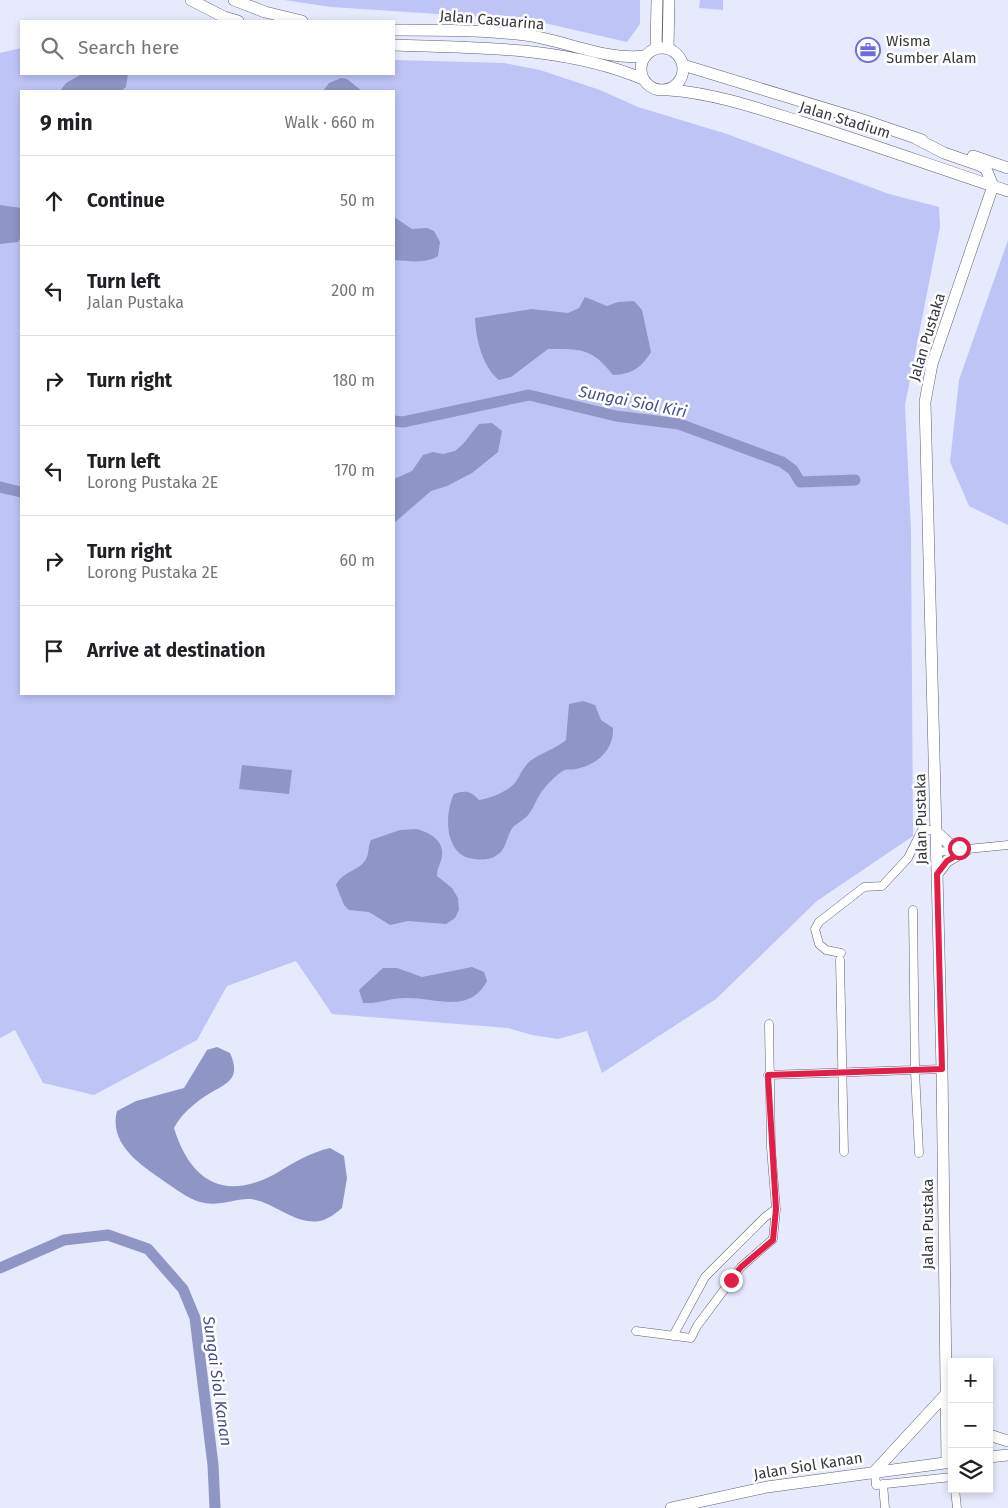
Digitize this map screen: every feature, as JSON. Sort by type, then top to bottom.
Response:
[{"type":"street","points":[[191,0],[236,20]]},
{"type":"street","points":[[234,0],[265,12],[298,20]]},
{"type":"street","points":[[658,0],[662,49]]},
{"type":"street","points":[[662,49],[669,0]]},
{"type":"street","name":"Jalan Casuarina","points":[[395,30],[525,35],[614,54],[634,57],[645,56]]},
{"type":"street","name":"Jalan Casuarina","points":[[395,44],[554,54],[624,71],[643,79]]},
{"type":"street","points":[[662,49],[678,54],[683,65],[680,81],[669,90],[663,91],[652,88],[643,79],[641,68],[645,56],[662,49]]},
{"type":"street","name":"Jalan Stadium","points":[[683,65],[863,120],[1008,168]]},
{"type":"street","name":"Jalan Stadium","points":[[669,90],[700,93],[782,116],[892,150],[1008,191]]},
{"type":"street","points":[[917,139],[944,153],[980,165],[986,169],[993,186]]},
{"type":"street","name":"Jalan Pustaka","points":[[948,1358],[925,402],[932,364],[993,186]]},
{"type":"street","points":[[844,1152],[840,956],[826,950],[819,944],[815,930],[819,922],[864,887],[882,886],[908,858],[922,830],[936,831],[952,846],[966,850]]},
{"type":"street","points":[[937,852],[1008,845]]},
{"type":"street","points":[[937,874],[947,861],[966,850]]},
{"type":"street","points":[[913,910],[919,1153]]},
{"type":"street","points":[[636,1331],[691,1338],[697,1326],[741,1267],[773,1240],[776,1209],[768,1075],[769,1024]]},
{"type":"street","points":[[768,1075],[842,1074],[942,1069]]},
{"type":"street","points":[[673,1336],[705,1277],[765,1217],[776,1209]]},
{"type":"street","points":[[948,1399],[876,1471],[876,1485],[948,1477]]},
{"type":"street","name":"Jalan Pustaka","points":[[949,1403],[950,1448]]},
{"type":"street","points":[[993,1436],[1008,1441]]},
{"type":"street","points":[[993,1457],[1008,1455]]},
{"type":"street","name":"Jalan Siol Kanan","points":[[671,1508],[767,1487],[948,1462]]},
{"type":"street","points":[[883,1484],[885,1508]]},
{"type":"street","points":[[955,1493],[957,1508]]},
{"type":"shaded area","points":[[284,0],[640,0],[640,24],[627,42],[531,20],[331,7]]},
{"type":"shaded area","points":[[700,0],[723,0],[723,10],[699,8]]},
{"type":"shaded area","points":[[20,48],[20,75],[395,75],[395,60],[504,63],[540,70],[600,90],[638,107],[727,134],[889,194],[939,207],[940,227],[905,405],[911,530],[913,836],[817,901],[716,999],[602,1073],[587,1031],[558,1039],[532,1035],[508,1028],[332,1014],[296,961],[227,986],[197,1040],[94,1095],[43,1083],[15,1030],[0,1038],[0,53]]},
{"type":"shaded area","points":[[80,75],[128,75],[126,87],[122,90],[61,90],[66,83]]},
{"type":"shaded area","points":[[341,78],[347,79],[361,90],[324,90],[329,83]]},
{"type":"shaded area","points":[[0,205],[20,208],[20,239],[18,242],[0,244]]},
{"type":"shaded area","points":[[395,218],[412,229],[427,228],[434,231],[440,242],[438,256],[428,260],[395,260]]},
{"type":"shaded area","points":[[1008,240],[1008,525],[969,506],[950,462],[959,380]]},
{"type":"shaded area","points":[[585,297],[607,306],[618,302],[634,301],[642,310],[651,352],[640,366],[631,372],[613,375],[599,360],[585,352],[569,349],[548,349],[511,377],[499,380],[493,374],[481,352],[475,318],[532,309],[568,313],[579,308]]},
{"type":"shaded area","points":[[492,423],[502,431],[498,452],[472,473],[447,486],[431,491],[395,522],[395,479],[412,471],[423,455],[433,452],[443,454],[455,451],[479,424]]},
{"type":"shaded area","points":[[583,701],[595,705],[601,720],[613,728],[611,743],[603,755],[591,764],[565,770],[556,776],[542,791],[529,814],[514,826],[503,849],[497,855],[489,859],[478,859],[465,856],[457,851],[452,843],[448,823],[454,794],[468,792],[479,800],[507,790],[514,784],[530,761],[566,740],[569,704]]},
{"type":"shaded area","points":[[242,765],[292,770],[289,794],[239,789]]},
{"type":"shaded area","points":[[417,829],[431,835],[441,846],[442,856],[437,876],[452,888],[458,898],[459,910],[455,918],[446,924],[408,921],[390,925],[369,912],[349,910],[344,905],[336,885],[343,876],[363,863],[367,857],[371,840],[400,830]]},
{"type":"shaded area","points":[[472,967],[484,972],[487,981],[480,991],[471,998],[461,1001],[450,1002],[405,998],[363,1003],[359,990],[383,968],[397,968],[422,977]]},
{"type":"shaded area","points":[[217,1047],[230,1053],[234,1070],[232,1076],[224,1085],[191,1107],[174,1128],[189,1161],[199,1173],[211,1181],[224,1185],[240,1186],[275,1174],[295,1162],[330,1148],[344,1156],[347,1178],[342,1208],[332,1216],[316,1221],[307,1221],[251,1199],[217,1204],[200,1202],[185,1195],[139,1163],[123,1145],[118,1135],[117,1111],[136,1101],[184,1088],[207,1050]]},
{"type":"waterway","name":"Sungai Siol Kiri","points":[[395,421],[403,422],[529,395],[616,416],[679,424],[782,462],[793,470],[800,482],[855,480]]},
{"type":"waterway","name":"Sungai Siol Kiri","points":[[0,487],[20,492]]},
{"type":"waterway","name":"Sungai Siol Kanan","points":[[0,1268],[64,1240],[108,1235],[148,1249],[183,1289],[195,1318],[213,1465],[215,1508]]},
{"type":"place","name":"Wisma Sumber Alam","points":[[868,50]]},
{"type":"route","points":[[731,1280],[741,1267],[773,1240],[776,1209],[768,1075],[842,1074],[942,1069],[937,874],[947,861],[966,850],[959,848]]}]
